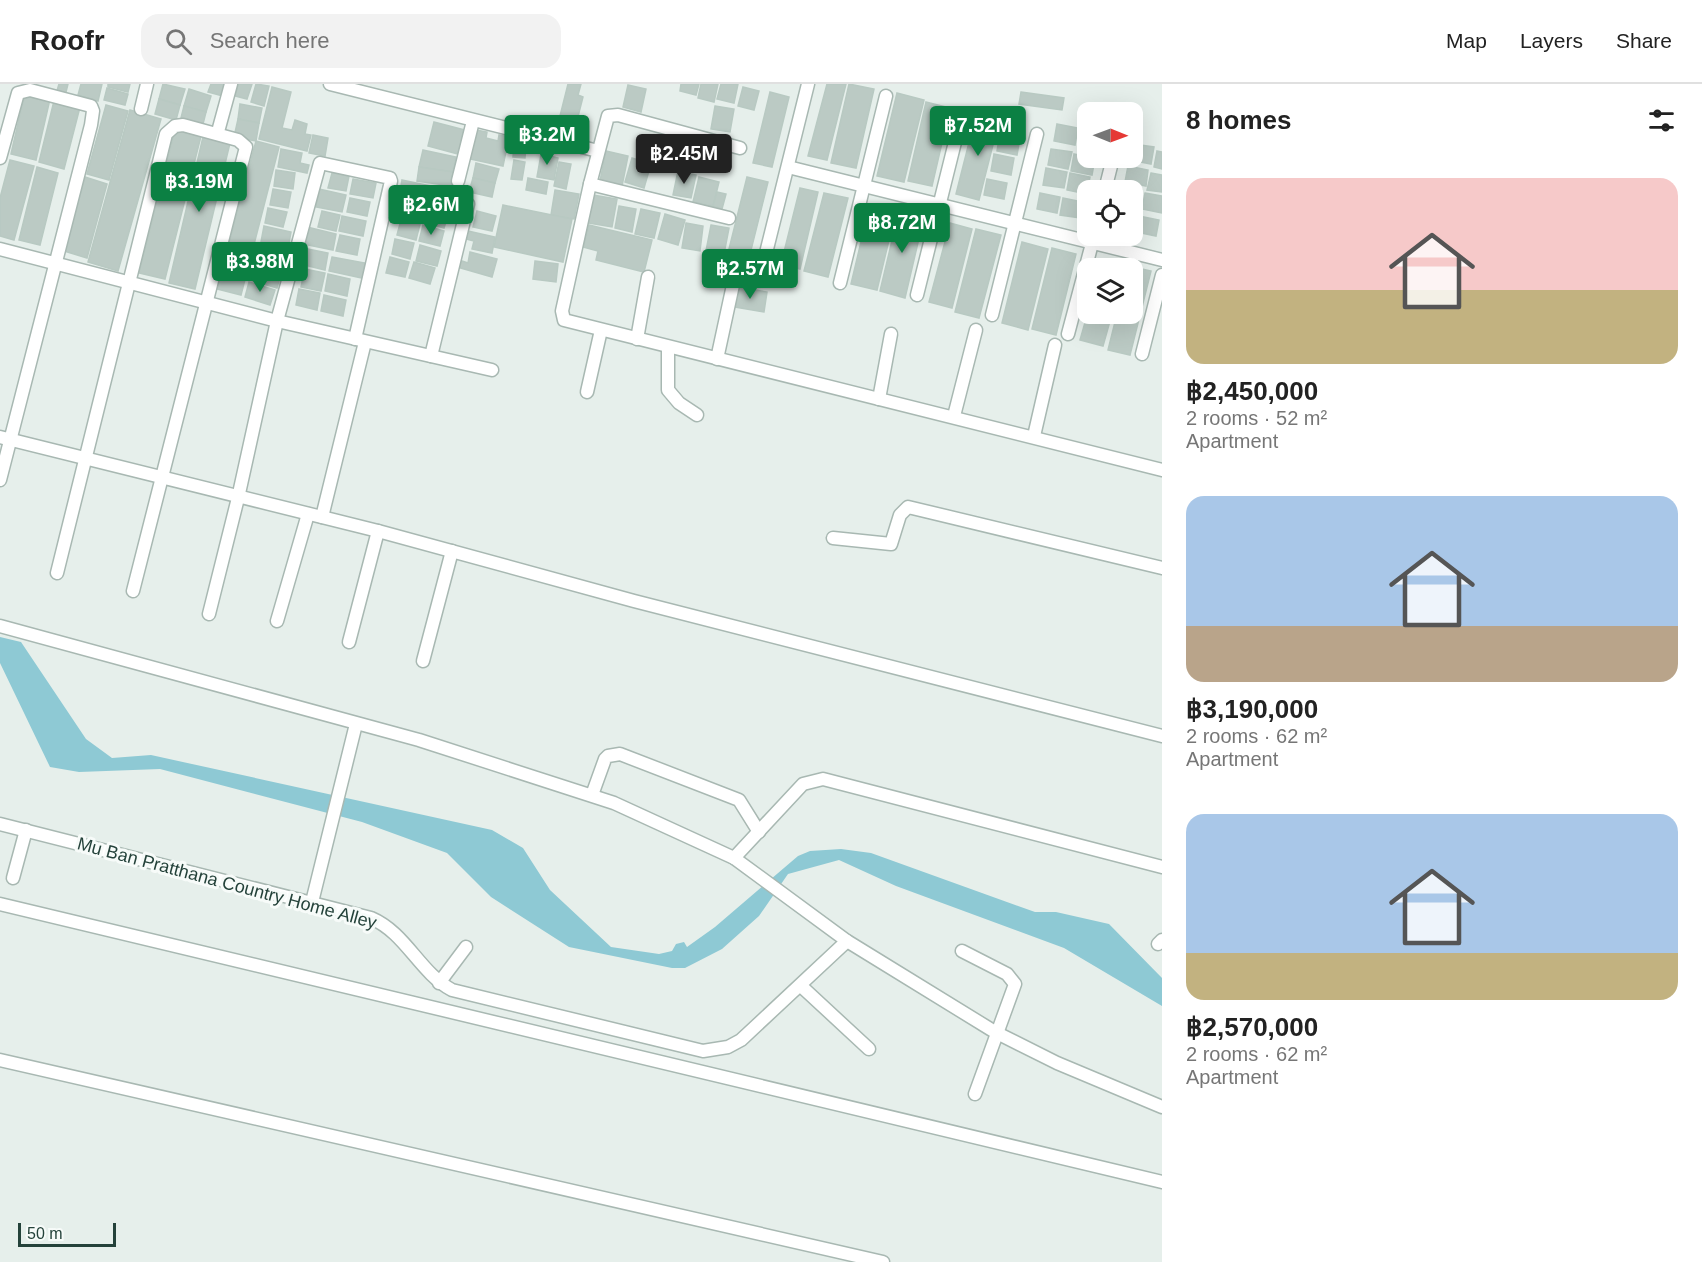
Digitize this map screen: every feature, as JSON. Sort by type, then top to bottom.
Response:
[{"type":"street","points":[[141,109],[147,84]]},
{"type":"street","points":[[219,128],[231,84]]},
{"type":"street","points":[[330,84],[598,152]]},
{"type":"street","points":[[764,261],[788,167],[804,85]]},
{"type":"street","points":[[0,158],[18,93],[30,90],[91,105],[93,116],[55,263],[5,439],[0,480]]},
{"type":"street","points":[[840,283],[886,96]]},
{"type":"street","points":[[916,295],[941,204],[962,114]]},
{"type":"street","points":[[740,148],[613,115],[606,120],[561,316],[567,322],[954,416],[1162,470]]},
{"type":"street","points":[[458,180],[473,122]]},
{"type":"street","points":[[57,573],[166,134],[176,126],[183,125],[238,140],[246,147],[133,591]]},
{"type":"street","points":[[992,315],[1037,134]]},
{"type":"street","points":[[210,614],[277,321],[317,167],[320,163],[325,163],[390,178],[392,182],[322,518]]},
{"type":"street","points":[[788,167],[1015,223],[1077,236]]},
{"type":"street","points":[[590,184],[729,218]]},
{"type":"street","points":[[431,356],[468,204]]},
{"type":"street","points":[[1068,334],[1091,246]]},
{"type":"street","points":[[1116,246],[1162,260]]},
{"type":"street","points":[[0,249],[277,321],[492,370]]},
{"type":"street","points":[[717,359],[736,271]]},
{"type":"street","points":[[1142,354],[1162,275]]},
{"type":"street","points":[[637,339],[648,277]]},
{"type":"street","points":[[587,392],[601,330]]},
{"type":"street","points":[[954,416],[976,330]]},
{"type":"street","points":[[879,399],[891,334]]},
{"type":"street","points":[[1034,436],[1055,345]]},
{"type":"street","points":[[668,347],[668,390],[679,403],[697,415]]},
{"type":"street","points":[[5,439],[378,531],[646,604],[1162,736]]},
{"type":"street","points":[[833,538],[891,544],[900,515],[908,507],[1162,568]]},
{"type":"street","points":[[277,621],[308,514]]},
{"type":"street","points":[[350,642],[378,531]]},
{"type":"street","points":[[423,661],[452,551]]},
{"type":"street","points":[[0,626],[419,740],[592,795],[734,858],[847,941],[995,1032],[1057,1063],[1162,1107]]},
{"type":"street","points":[[312,902],[356,724]]},
{"type":"street","points":[[592,795],[605,759],[608,756],[620,754],[739,800],[759,832]]},
{"type":"street","points":[[734,858],[802,784],[823,779],[1162,867]]},
{"type":"street","name":"Mu Ban Pratthana Country Home Alley","points":[[0,824],[312,902],[384,923],[395,932],[439,983],[464,994],[703,1051],[728,1047],[741,1040],[847,941]]},
{"type":"street","points":[[13,878],[26,830]]},
{"type":"street","points":[[0,904],[1162,1182]]},
{"type":"street","points":[[439,983],[466,947]]},
{"type":"street","points":[[962,951],[1007,974],[1014,984],[995,1032],[975,1094]]},
{"type":"street","points":[[801,986],[869,1049]]},
{"type":"street","points":[[0,1060],[883,1262]]},
{"type":"water","points":[[0,637],[21,642],[86,739],[112,758],[151,755],[492,830],[523,848],[550,890],[611,947],[659,954],[672,951],[676,944],[684,942],[687,947],[715,927],[798,856],[810,851],[841,849],[871,853],[1035,912],[1056,912],[1109,924],[1162,978],[1162,1006],[1064,948],[896,886],[839,860],[788,874],[759,916],[722,949],[685,968],[672,968],[569,947],[491,897],[447,853],[362,822],[160,769],[79,772],[50,767],[0,663]]},
{"type":"building","points":[[59,84],[68,84],[65,96],[56,94]]},
{"type":"building","points":[[81,84],[102,84],[98,101],[78,95]]},
{"type":"building","points":[[108,84],[130,84],[128,92],[108,87]]},
{"type":"building","points":[[163,84],[185,89],[180,105],[159,99]]},
{"type":"building","points":[[211,84],[226,84],[223,96],[208,92]]},
{"type":"building","points":[[238,84],[252,84],[247,99],[235,96]]},
{"type":"building","points":[[256,84],[269,86],[264,106],[251,102]]},
{"type":"building","points":[[568,84],[581,84],[578,95],[583,97],[573,136],[556,132]]},
{"type":"building","points":[[681,84],[699,84],[696,95],[680,91]]},
{"type":"building","points":[[701,84],[718,84],[714,102],[698,98]]},
{"type":"building","points":[[721,84],[738,84],[734,103],[717,99]]},
{"type":"building","points":[[827,84],[846,84],[827,160],[808,156]]},
{"type":"building","points":[[849,84],[874,89],[856,168],[831,163]]},
{"type":"building","points":[[628,85],[646,89],[641,112],[623,107]]},
{"type":"building","points":[[272,87],[291,92],[282,128],[292,130],[295,120],[307,124],[305,134],[311,135],[307,151],[259,139]]},
{"type":"building","points":[[743,87],[759,91],[754,110],[738,106]]},
{"type":"building","points":[[107,88],[128,94],[125,105],[104,100]]},
{"type":"building","points":[[189,89],[211,96],[206,112],[184,106]]},
{"type":"building","points":[[770,92],[789,97],[772,167],[753,163]]},
{"type":"building","points":[[1021,92],[1064,98],[1062,110],[1019,104]]},
{"type":"building","points":[[25,93],[50,99],[36,160],[11,154]]},
{"type":"building","points":[[897,93],[924,100],[904,182],[877,176]]},
{"type":"building","points":[[159,99],[180,105],[176,120],[155,114]]},
{"type":"building","points":[[54,101],[80,107],[64,169],[39,162]]},
{"type":"building","points":[[926,102],[950,108],[932,186],[908,181]]},
{"type":"building","points":[[240,104],[262,108],[259,123],[238,119]]},
{"type":"building","points":[[106,105],[128,111],[109,180],[87,174]]},
{"type":"building","points":[[184,106],[206,112],[202,128],[180,122]]},
{"type":"building","points":[[715,106],[734,109],[730,132],[711,129]]},
{"type":"building","points":[[130,110],[161,119],[118,271],[88,262]]},
{"type":"building","points":[[1004,112],[1024,116],[1021,132],[1001,128]]},
{"type":"building","points":[[976,115],[999,121],[979,200],[956,194]]},
{"type":"building","points":[[238,119],[259,123],[256,141],[234,137]]},
{"type":"building","points":[[434,122],[465,130],[458,154],[428,146]]},
{"type":"building","points":[[1057,124],[1077,128],[1075,145],[1054,141]]},
{"type":"building","points":[[175,130],[201,136],[165,279],[139,273]]},
{"type":"building","points":[[476,130],[487,132],[486,138],[498,141],[499,135],[509,137],[503,166],[470,159]]},
{"type":"building","points":[[1000,134],[1020,138],[1017,155],[997,151]]},
{"type":"building","points":[[313,135],[328,138],[325,156],[309,153]]},
{"type":"building","points":[[203,137],[230,143],[195,289],[169,283]]},
{"type":"building","points":[[659,137],[682,141],[678,167],[655,163]]},
{"type":"building","points":[[256,141],[279,147],[241,295],[217,289]]},
{"type":"building","points":[[514,144],[526,145],[525,158],[513,157]]},
{"type":"building","points":[[1143,145],[1154,147],[1151,164],[1143,162]]},
{"type":"building","points":[[281,149],[302,153],[300,163],[309,165],[307,173],[278,167]]},
{"type":"building","points":[[542,149],[551,151],[550,156],[558,158],[554,180],[537,177]]},
{"type":"building","points":[[1051,149],[1072,152],[1068,169],[1048,165]]},
{"type":"building","points":[[423,150],[456,157],[453,172],[419,167]]},
{"type":"building","points":[[606,151],[628,156],[622,186],[600,181]]},
{"type":"building","points":[[1157,151],[1162,152],[1162,169],[1154,167]]},
{"type":"building","points":[[994,154],[1014,158],[1011,175],[991,171]]},
{"type":"building","points":[[1074,154],[1077,155],[1077,168],[1093,168],[1092,175],[1071,171]]},
{"type":"building","points":[[632,158],[651,164],[644,188],[625,182]]},
{"type":"building","points":[[10,160],[34,166],[14,240],[0,236],[0,198]]},
{"type":"building","points":[[514,160],[525,162],[522,180],[511,179]]},
{"type":"building","points":[[559,162],[571,164],[566,189],[554,186]]},
{"type":"building","points":[[476,163],[499,169],[495,183],[473,178]]},
{"type":"building","points":[[37,167],[58,173],[40,245],[19,240]]},
{"type":"building","points":[[419,167],[453,172],[451,186],[417,181]]},
{"type":"building","points":[[1046,168],[1067,172],[1064,188],[1043,185]]},
{"type":"building","points":[[1128,168],[1148,170],[1146,186],[1143,185],[1143,180],[1125,180]]},
{"type":"building","points":[[276,170],[295,173],[293,189],[274,186]]},
{"type":"building","points":[[678,171],[696,175],[691,198],[673,195]]},
{"type":"building","points":[[332,173],[349,176],[346,191],[328,188]]},
{"type":"building","points":[[1070,173],[1090,177],[1089,180],[1077,180],[1077,192],[1067,190]]},
{"type":"building","points":[[1151,173],[1162,175],[1162,192],[1147,190]]},
{"type":"building","points":[[85,177],[107,184],[87,258],[64,251]]},
{"type":"building","points":[[699,177],[719,182],[713,206],[693,202]]},
{"type":"building","points":[[747,177],[768,182],[749,258],[728,253]]},
{"type":"building","points":[[473,178],[495,183],[492,197],[469,192]]},
{"type":"building","points":[[528,178],[548,182],[546,194],[526,190]]},
{"type":"building","points":[[353,179],[376,183],[373,198],[350,194]]},
{"type":"building","points":[[987,179],[1007,183],[1004,199],[984,195]]},
{"type":"building","points":[[402,180],[431,186],[427,203],[399,197]]},
{"type":"building","points":[[432,187],[453,193],[450,209],[428,204]]},
{"type":"building","points":[[800,188],[818,192],[800,269],[781,264]]},
{"type":"building","points":[[273,189],[291,192],[288,208],[270,205]]},
{"type":"building","points":[[319,189],[346,195],[342,212],[316,207]]},
{"type":"building","points":[[555,190],[579,194],[574,219],[551,215]]},
{"type":"building","points":[[717,192],[726,194],[722,209],[713,206]]},
{"type":"building","points":[[824,193],[848,198],[828,277],[804,271]]},
{"type":"building","points":[[1040,193],[1060,197],[1057,213],[1037,209]]},
{"type":"building","points":[[1145,193],[1162,196],[1162,213],[1143,209]]},
{"type":"building","points":[[593,195],[617,199],[612,227],[588,223]]},
{"type":"building","points":[[350,198],[370,202],[367,216],[347,212]]},
{"type":"building","points":[[1063,198],[1077,201],[1077,218],[1060,215]]},
{"type":"building","points":[[403,200],[422,205],[418,221],[399,216]]},
{"type":"building","points":[[870,204],[896,211],[877,290],[851,284]]},
{"type":"building","points":[[503,205],[572,219],[563,262],[494,247]]},
{"type":"building","points":[[428,206],[449,212],[444,228],[423,222]]},
{"type":"building","points":[[619,206],[636,209],[632,232],[615,228]]},
{"type":"building","points":[[268,208],[287,212],[283,227],[265,223]]},
{"type":"building","points":[[641,209],[660,213],[654,238],[635,234]]},
{"type":"building","points":[[322,211],[340,215],[336,231],[318,227]]},
{"type":"building","points":[[477,211],[496,216],[492,231],[473,227]]},
{"type":"building","points":[[899,211],[924,217],[905,298],[880,291]]},
{"type":"building","points":[[665,214],[685,220],[678,245],[658,239]]},
{"type":"building","points":[[342,216],[366,221],[363,236],[339,231]]},
{"type":"building","points":[[1143,217],[1159,220],[1156,236],[1143,233]]},
{"type":"building","points":[[401,220],[420,224],[416,240],[397,235]]},
{"type":"building","points":[[686,223],[703,226],[700,251],[682,248]]},
{"type":"building","points":[[950,223],[972,229],[952,308],[929,302]]},
{"type":"building","points":[[423,225],[444,231],[440,246],[419,241]]},
{"type":"building","points":[[589,225],[652,240],[644,272],[596,260],[598,251],[583,247]]},
{"type":"building","points":[[711,225],[729,228],[724,254],[706,251]]},
{"type":"building","points":[[264,226],[291,232],[288,248],[261,242]]},
{"type":"building","points":[[307,227],[336,234],[333,250],[303,244]]},
{"type":"building","points":[[976,229],[1001,235],[979,318],[955,312]]},
{"type":"building","points":[[468,231],[495,237],[492,253],[472,249],[474,241],[466,239]]},
{"type":"building","points":[[340,235],[360,239],[357,255],[336,251]]},
{"type":"building","points":[[395,239],[414,243],[410,259],[392,254]]},
{"type":"building","points":[[1022,242],[1048,249],[1028,330],[1002,323]]},
{"type":"building","points":[[260,244],[277,248],[274,264],[256,261]]},
{"type":"building","points":[[420,245],[441,251],[437,266],[416,261]]},
{"type":"building","points":[[303,248],[328,253],[325,270],[300,264]]},
{"type":"building","points":[[1052,248],[1076,254],[1056,335],[1032,329]]},
{"type":"building","points":[[470,252],[497,259],[492,277],[457,267],[459,260],[468,263]]},
{"type":"building","points":[[332,257],[365,263],[362,278],[329,271]]},
{"type":"building","points":[[390,257],[409,262],[405,277],[386,273]]},
{"type":"building","points":[[535,261],[558,264],[556,282],[533,279]]},
{"type":"building","points":[[414,262],[435,268],[430,284],[409,278]]},
{"type":"building","points":[[255,263],[282,271],[277,288],[250,280]]},
{"type":"building","points":[[305,269],[325,273],[321,291],[301,287]]},
{"type":"building","points":[[1143,269],[1151,271],[1143,303]]},
{"type":"building","points":[[328,274],[350,279],[347,296],[325,291]]},
{"type":"building","points":[[249,282],[275,290],[270,305],[245,297]]},
{"type":"building","points":[[737,287],[767,292],[764,312],[734,307]]},
{"type":"building","points":[[299,289],[320,293],[317,310],[296,305]]},
{"type":"building","points":[[324,295],[346,300],[343,316],[321,311]]},
{"type":"building","points":[[1085,324],[1109,324],[1103,346],[1080,340]]},
{"type":"building","points":[[1114,324],[1138,324],[1130,355],[1108,350]]}]
